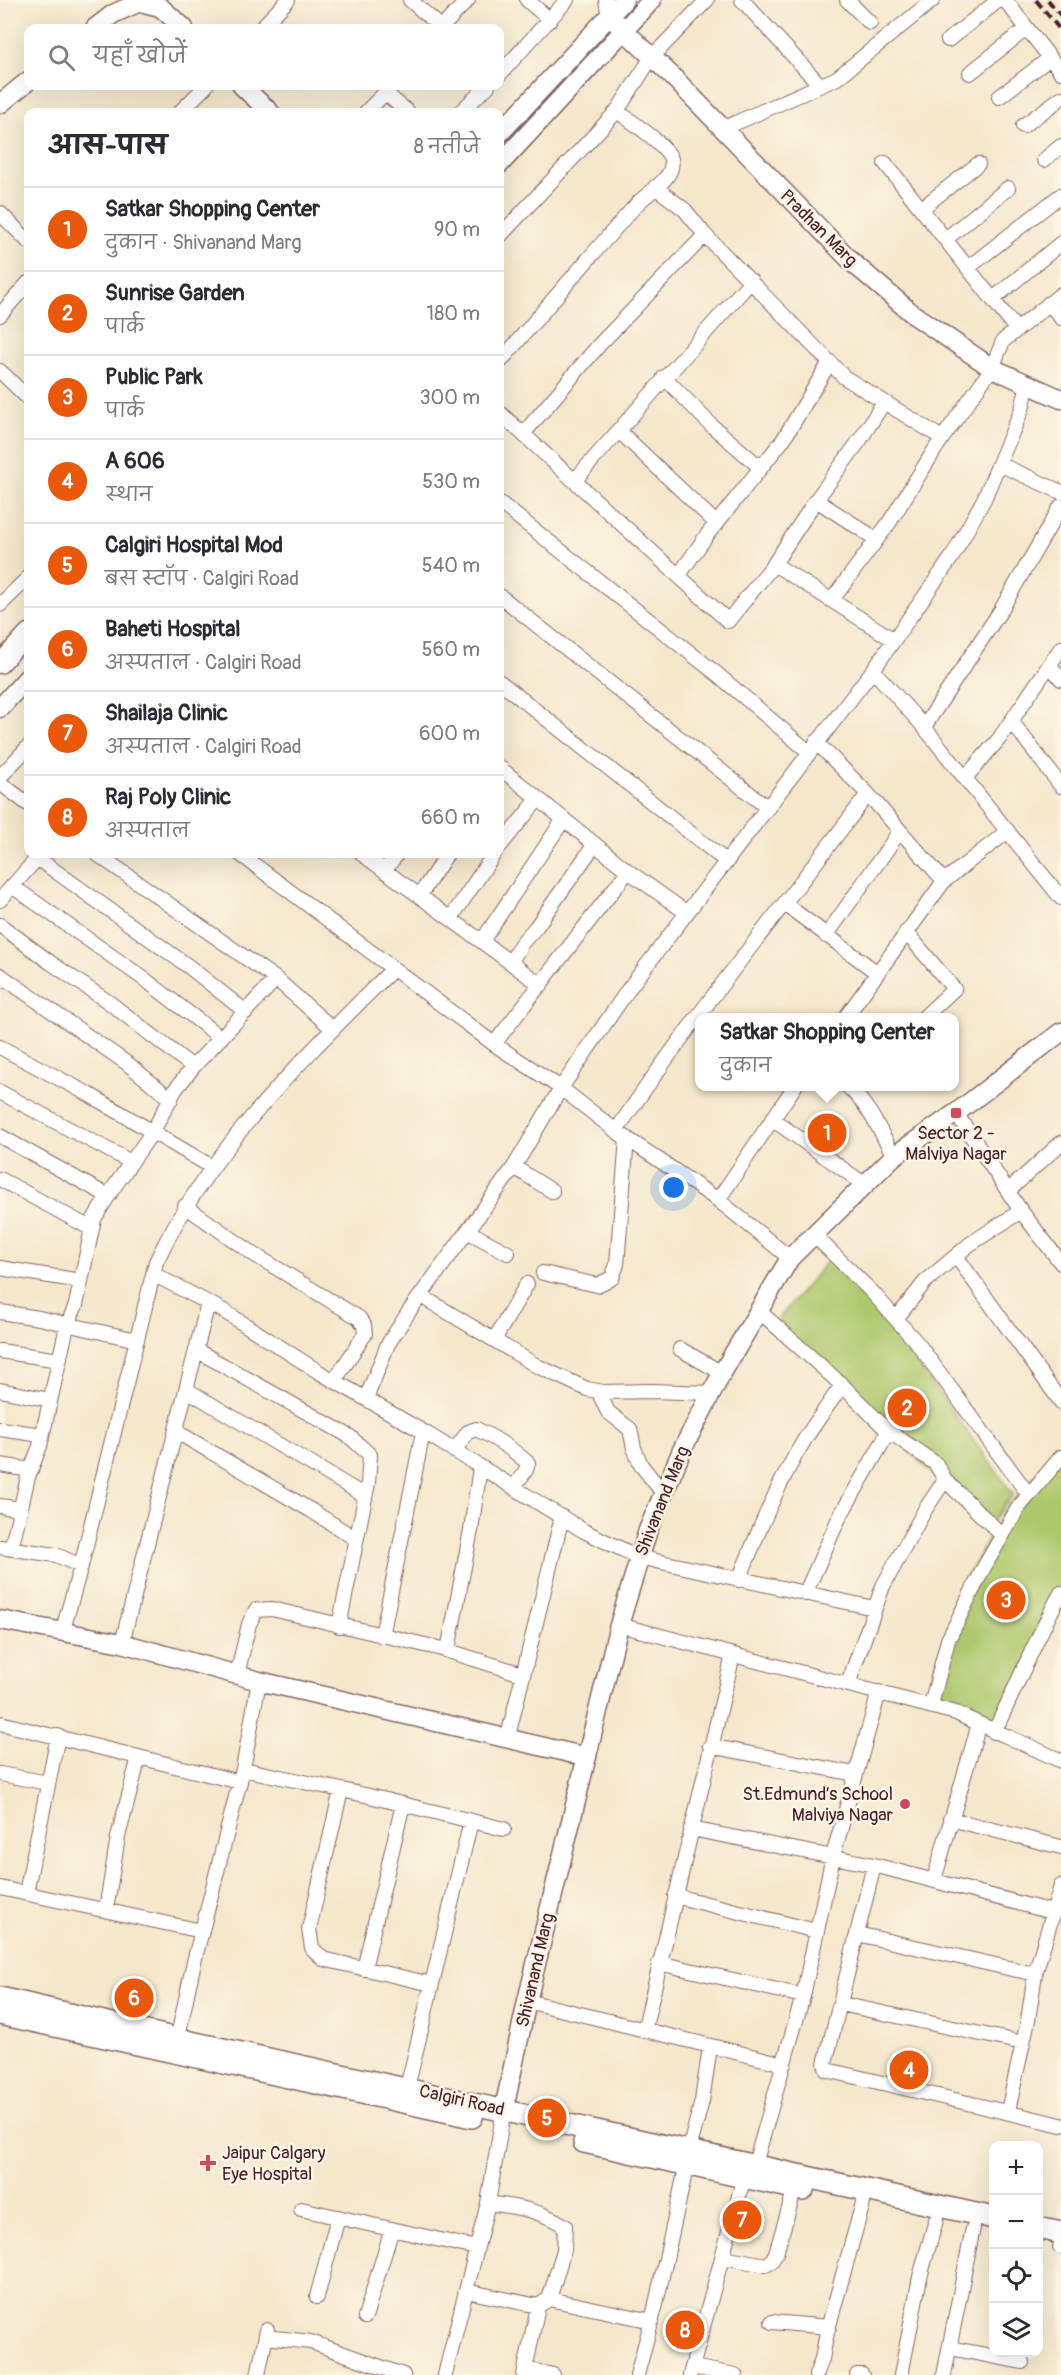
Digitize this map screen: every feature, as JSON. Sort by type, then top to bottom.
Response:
[{"type":"main road","name":"Calgiri Road","points":[[0,1998],[176,2046],[750,2171],[989,2217]]},
{"type":"main road","name":"Calgiri Road","points":[[0,2014],[407,2088],[503,2116]]},
{"type":"main road","name":"Calgiri Road","points":[[750,2171],[795,2188],[989,2231]]},
{"type":"main road","points":[[1043,2231],[1061,2243]]},
{"type":"main road","points":[[1043,2242],[1061,2243]]},
{"type":"street","points":[[265,24],[288,0]]},
{"type":"street","points":[[410,0],[437,24]]},
{"type":"street","points":[[445,24],[468,0]]},
{"type":"street","points":[[527,0],[550,20]]},
{"type":"street","points":[[504,70],[567,0]]},
{"type":"street","points":[[504,128],[607,8],[624,0]]},
{"type":"street","points":[[504,160],[652,0]]},
{"type":"street","points":[[504,232],[617,111],[652,57],[707,0]]},
{"type":"street","points":[[742,0],[820,85]]},
{"type":"street","points":[[848,0],[870,24]]},
{"type":"street","points":[[722,129],[837,78],[933,0]]},
{"type":"street","points":[[948,40],[999,0]]},
{"type":"street","points":[[1005,0],[1061,72]]},
{"type":"street","points":[[100,24],[113,14],[140,1],[160,7],[179,24]]},
{"type":"street","name":"Pradhan Marg","points":[[607,8],[622,30],[652,57],[853,263],[884,291],[914,315],[992,368],[1061,399]]},
{"type":"street","points":[[970,73],[1026,28]]},
{"type":"street","points":[[999,97],[1050,58]]},
{"type":"street","points":[[0,104],[24,84]]},
{"type":"street","points":[[184,108],[202,90]]},
{"type":"street","points":[[246,90],[266,108]]},
{"type":"street","points":[[370,108],[387,90]]},
{"type":"street","points":[[389,90],[405,108]]},
{"type":"street","points":[[464,108],[484,90]]},
{"type":"street","points":[[1023,126],[1061,98]]},
{"type":"street","points":[[504,357],[646,194],[668,176],[671,158],[663,148],[617,111]]},
{"type":"street","points":[[1044,160],[1061,146]]},
{"type":"street","points":[[885,163],[1016,329]]},
{"type":"street","points":[[922,208],[978,164]]},
{"type":"street","points":[[655,187],[685,210],[705,235],[844,376],[942,438]]},
{"type":"street","points":[[946,238],[1008,189]]},
{"type":"street","points":[[969,267],[1061,195]]},
{"type":"street","points":[[2,220],[24,238]]},
{"type":"street","points":[[523,434],[600,344],[705,235]]},
{"type":"street","points":[[993,299],[1061,243]]},
{"type":"street","points":[[574,480],[751,281]]},
{"type":"street","points":[[0,315],[24,288]]},
{"type":"street","points":[[832,600],[992,368],[1003,341],[1061,294]]},
{"type":"street","points":[[1049,303],[1061,318]]},
{"type":"street","points":[[679,575],[783,440],[830,362]]},
{"type":"street","points":[[0,371],[24,394]]},
{"type":"street","points":[[664,377],[711,425],[761,468]]},
{"type":"street","points":[[366,1399],[388,1344],[514,1167],[561,1088],[630,987],[873,670],[952,557],[984,499],[1022,409],[1028,384]]},
{"type":"street","points":[[504,417],[728,621],[774,564],[884,402]]},
{"type":"street","points":[[618,430],[717,524]]},
{"type":"street","points":[[999,464],[1061,492]]},
{"type":"street","points":[[816,500],[876,539]]},
{"type":"street","points":[[504,506],[812,747],[868,794],[944,881]]},
{"type":"street","points":[[924,727],[1001,610],[1061,506]]},
{"type":"street","points":[[774,564],[894,639]]},
{"type":"street","points":[[0,605],[24,582]]},
{"type":"street","points":[[504,599],[768,808]]},
{"type":"street","points":[[0,664],[24,637]]},
{"type":"street","points":[[965,778],[1012,722],[1061,648]]},
{"type":"street","points":[[1050,665],[1061,679]]},
{"type":"street","points":[[873,670],[924,727],[1061,898]]},
{"type":"street","points":[[0,708],[24,681]]},
{"type":"street","points":[[504,685],[727,862]]},
{"type":"street","points":[[1012,722],[1061,786]]},
{"type":"street","points":[[0,777],[24,751]]},
{"type":"street","points":[[504,777],[538,799],[628,871],[687,913]]},
{"type":"street","points":[[0,783],[24,801]]},
{"type":"street","points":[[699,1013],[868,794]]},
{"type":"street","points":[[504,841],[538,799]]},
{"type":"street","points":[[482,941],[564,819]]},
{"type":"street","points":[[826,936],[900,831]]},
{"type":"street","points":[[852,1013],[876,972],[944,881],[1008,831]]},
{"type":"street","points":[[511,962],[521,944],[536,927],[595,844]]},
{"type":"street","points":[[0,900],[37,858]]},
{"type":"street","points":[[42,858],[188,966],[246,1012]]},
{"type":"street","points":[[103,858],[276,979],[333,1029]]},
{"type":"street","points":[[245,858],[494,1044],[561,1088],[622,1134],[718,1200],[790,1258]]},
{"type":"street","points":[[368,858],[541,985]]},
{"type":"street","points":[[385,870],[395,858]]},
{"type":"street","points":[[420,895],[444,858]]},
{"type":"street","points":[[451,918],[491,858]]},
{"type":"street","points":[[494,1044],[628,871]]},
{"type":"street","points":[[12,886],[147,981],[221,1038]]},
{"type":"street","points":[[785,904],[876,972]]},
{"type":"street","points":[[0,924],[51,963],[110,1003],[193,1067]]},
{"type":"street","points":[[906,932],[954,990],[928,1013]]},
{"type":"street","points":[[62,1633],[81,1566],[156,1262],[173,1225],[212,1167],[275,1091],[393,969]]},
{"type":"street","points":[[0,975],[128,1064],[171,1099]]},
{"type":"street","points":[[81,1566],[56,1555],[6,1548],[42,1435],[67,1326],[76,1305],[94,1219],[193,1067],[276,979]]},
{"type":"street","points":[[543,1273],[597,1285],[612,1278],[617,1264],[622,1134],[695,1019]]},
{"type":"street","name":"Shivanand Marg","points":[[503,2116],[527,2001],[619,1625],[638,1557],[682,1450],[722,1374],[790,1258],[894,1156],[956,1113],[1061,1032]]},
{"type":"street","points":[[0,1047],[153,1131],[212,1167]]},
{"type":"street","points":[[718,1200],[791,1091]]},
{"type":"street","points":[[852,1091],[871,1112],[894,1156]]},
{"type":"street","points":[[0,1092],[131,1162]]},
{"type":"street","points":[[956,1113],[1021,1211],[1061,1263]]},
{"type":"street","points":[[771,1119],[864,1184]]},
{"type":"street","points":[[0,1136],[108,1196]]},
{"type":"street","points":[[1008,1191],[1061,1143]]},
{"type":"street","points":[[514,1167],[552,1191]]},
{"type":"street","points":[[0,1179],[92,1229]]},
{"type":"street","points":[[185,1206],[255,1255],[358,1318],[364,1325],[365,1334],[335,1380]]},
{"type":"street","points":[[896,1319],[925,1282],[970,1244],[1021,1211]]},
{"type":"street","points":[[469,1232],[508,1253]]},
{"type":"street","points":[[813,1234],[873,1293],[918,1344],[1029,1495]]},
{"type":"street","points":[[956,1256],[1061,1402]]},
{"type":"street","points":[[0,1268],[81,1281]]},
{"type":"street","points":[[153,1274],[208,1303],[584,1531],[638,1557],[874,1608]]},
{"type":"street","points":[[494,1340],[527,1284]]},
{"type":"street","points":[[421,1296],[537,1366],[587,1389],[712,1393]]},
{"type":"street","points":[[122,1643],[208,1303]]},
{"type":"street","points":[[759,1311],[842,1385],[887,1430],[936,1464],[945,1480],[1002,1535]]},
{"type":"street","points":[[0,1312],[39,1318],[137,1341]]},
{"type":"street","points":[[680,1349],[722,1374]]},
{"type":"street","points":[[0,1350],[59,1360]]},
{"type":"street","points":[[196,1350],[349,1436],[370,1455],[365,1496],[339,1626]]},
{"type":"street","points":[[739,1580],[760,1528],[789,1469],[805,1439],[842,1385]]},
{"type":"street","points":[[0,1390],[50,1400]]},
{"type":"street","points":[[187,1390],[365,1496]]},
{"type":"street","points":[[598,1391],[608,1412],[630,1429],[636,1455],[663,1493]]},
{"type":"street","points":[[0,1429],[42,1435]]},
{"type":"street","points":[[454,1451],[468,1432],[476,1429],[484,1432],[513,1450],[528,1463],[514,1487]]},
{"type":"street","points":[[805,1594],[839,1518],[884,1440],[887,1430]]},
{"type":"street","points":[[177,1432],[356,1539]]},
{"type":"street","points":[[382,1636],[423,1432]]},
{"type":"street","points":[[931,1706],[948,1640],[982,1569],[1018,1508],[1061,1457]]},
{"type":"street","points":[[0,1465],[31,1470]]},
{"type":"street","points":[[448,1650],[471,1530],[480,1467]]},
{"type":"street","points":[[848,1684],[883,1587],[921,1517],[945,1480]]},
{"type":"street","points":[[0,1506],[20,1509]]},
{"type":"street","points":[[507,1740],[561,1517]]},
{"type":"street","points":[[994,1732],[1022,1676],[1044,1623],[1061,1593]]},
{"type":"street","points":[[237,1674],[249,1624],[256,1610],[272,1609],[448,1650],[522,1674]]},
{"type":"street","points":[[0,1620],[122,1643],[259,1681],[588,1757]]},
{"type":"street","points":[[619,1625],[956,1713],[1061,1761]]},
{"type":"street","points":[[644,2031],[733,1655]]},
{"type":"street","points":[[176,2046],[202,1930],[242,1776],[259,1681]]},
{"type":"street","points":[[735,2375],[691,2371],[723,2257],[784,2064],[802,1996],[833,1856],[879,1692]]},
{"type":"street","points":[[0,1723],[139,1757],[242,1776],[341,1790],[504,1829]]},
{"type":"street","points":[[934,1880],[979,1724]]},
{"type":"street","points":[[26,1893],[58,1736]]},
{"type":"street","points":[[710,1746],[855,1774]]},
{"type":"street","points":[[106,1910],[118,1837],[139,1757]]},
{"type":"street","points":[[0,1774],[48,1783]]},
{"type":"street","points":[[341,1790],[309,1929],[312,1948],[323,1959],[431,1984]]},
{"type":"street","points":[[364,1969],[403,1804]]},
{"type":"street","points":[[950,1819],[1061,1847]]},
{"type":"street","points":[[407,2088],[471,1821]]},
{"type":"street","points":[[691,1829],[874,1865],[1052,1912]]},
{"type":"street","points":[[874,1865],[825,2064],[827,2070],[1061,2125]]},
{"type":"street","points":[[1008,2111],[1035,1974],[1061,1886]]},
{"type":"street","points":[[0,1888],[202,1930]]},
{"type":"street","points":[[675,1896],[816,1931]]},
{"type":"street","points":[[857,1934],[1035,1974]]},
{"type":"street","points":[[659,1963],[802,1996]]},
{"type":"street","points":[[527,2001],[784,2064]]},
{"type":"street","points":[[841,2004],[1023,2043]]},
{"type":"street","points":[[637,2375],[652,2321],[702,2101],[710,2047]]},
{"type":"street","points":[[445,2375],[488,2203],[503,2116]]},
{"type":"street","points":[[723,2257],[766,2265],[771,2262],[776,2253],[795,2188]]},
{"type":"street","points":[[488,2203],[526,2209],[549,2216],[564,2226],[564,2250],[544,2303],[525,2372],[553,2375]]},
{"type":"street","points":[[816,2375],[863,2204]]},
{"type":"street","points":[[301,2209],[476,2248]]},
{"type":"street","points":[[317,2297],[338,2217]]},
{"type":"street","points":[[901,2375],[920,2277],[936,2220]]},
{"type":"street","points":[[944,2375],[973,2228]]},
{"type":"street","points":[[365,2317],[392,2229]]},
{"type":"street","points":[[466,2290],[652,2321]]},
{"type":"street","points":[[772,2322],[829,2327]]},
{"type":"street","points":[[258,2375],[267,2334],[311,2342],[402,2375]]},
{"type":"street","points":[[950,2348],[1022,2362]]},
{"type":"street","points":[[857,2375],[862,2375]]},
{"type":"green space","points":[[835,1252],[1013,1494],[988,1527],[776,1322]]},
{"type":"green space","points":[[1061,1451],[1061,1585],[1001,1721],[927,1693],[962,1585],[1004,1511],[1050,1459]]},
{"type":"railway","points":[[1036,0],[1061,31]]},
{"type":"railway","points":[[1048,0],[1061,16]]},
{"type":"place","name":"Sector 2 - Malviya Nagar","points":[[956,1113]]},
{"type":"place","name":"Satkar Shopping Center","points":[[827,1133]]},
{"type":"place","name":"Sunrise Garden","points":[[907,1408]]},
{"type":"place","name":"Public Park","points":[[1006,1600]]},
{"type":"place","name":"St.Edmund’s School Malviya Nagar","points":[[905,1804]]},
{"type":"place","name":"Baheti Hospital","points":[[134,1998]]},
{"type":"place","name":"A 606","points":[[909,2070]]},
{"type":"place","name":"Calgiri Hospital Mod","points":[[547,2118]]},
{"type":"place","name":"Jaipur Calgary Eye Hospital","points":[[208,2163]]},
{"type":"place","name":"Shailaja Clinic","points":[[742,2220]]},
{"type":"place","name":"Raj Poly Clinic","points":[[685,2330]]}]
